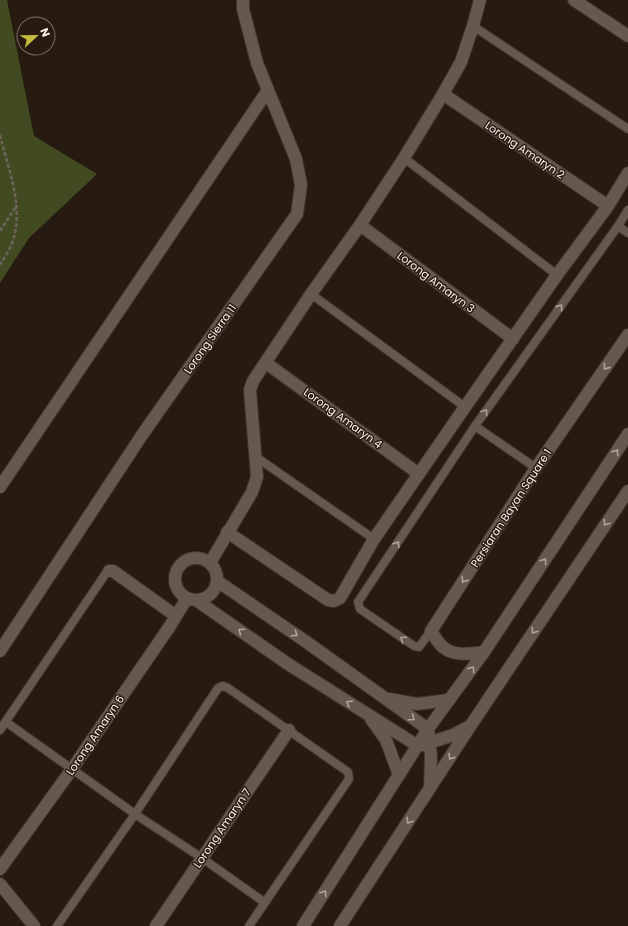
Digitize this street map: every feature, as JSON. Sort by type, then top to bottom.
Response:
[{"type":"street","name":"Lorong Sierra 11","points":[[0,651],[142,435],[297,214],[301,186],[296,159],[257,63],[243,9],[243,0]]},
{"type":"street","points":[[210,563],[252,492],[257,477],[250,390],[253,381],[311,294],[360,225],[404,158],[443,94],[461,62],[480,0]]},
{"type":"street","points":[[574,0],[628,36]]},
{"type":"street","points":[[0,487],[268,90]]},
{"type":"street","name":"Lorong Amaryn 2","points":[[443,94],[608,206]]},
{"type":"street","points":[[227,532],[328,600],[334,601],[340,598],[374,539],[557,275],[608,206],[628,174]]},
{"type":"street","name":"Lorong Amaryn 3","points":[[360,225],[513,339]]},
{"type":"street","name":"Persiaran Bayan Square 1","points":[[431,631],[536,468],[628,335]]},
{"type":"street","name":"Lorong Amaryn 4","points":[[266,363],[419,474]]},
{"type":"street","points":[[303,926],[399,775],[424,745],[428,729],[484,652],[628,434]]},
{"type":"street","points":[[340,926],[471,725],[628,491]]},
{"type":"street","points":[[191,599],[202,599],[212,592],[217,581],[215,571],[210,563],[198,558],[191,558],[180,565],[177,570],[175,583],[178,589],[191,599],[288,664],[367,714],[424,745],[431,756],[430,788]]},
{"type":"street","points":[[110,571],[113,571],[176,616]]},
{"type":"street","points":[[217,581],[305,641],[428,729]]},
{"type":"street","name":"Lorong Amaryn 6","points":[[0,869],[72,769],[176,616],[191,599]]},
{"type":"street","points":[[431,631],[440,646],[452,653],[469,654],[484,652]]},
{"type":"street","points":[[382,697],[400,702],[417,704],[448,700]]},
{"type":"street","points":[[367,714],[386,740],[399,775]]},
{"type":"street","points":[[424,745],[453,735],[471,725]]},
{"type":"street","name":"Lorong Amaryn 7","points":[[156,926],[289,730]]},
{"type":"street","points":[[0,884],[34,926]]},
{"type":"street","points":[[307,926],[311,914]]},
{"type":"lane","points":[[473,26],[628,129]]},
{"type":"lane","points":[[404,158],[557,275]]},
{"type":"lane","points":[[431,631],[419,647],[414,646],[360,609],[358,602],[475,426],[628,210]]},
{"type":"lane","points":[[618,226],[628,233]]},
{"type":"lane","points":[[311,294],[465,407]]},
{"type":"lane","points":[[475,426],[536,468]]},
{"type":"lane","points":[[256,457],[374,539]]},
{"type":"lane","points":[[0,730],[106,573],[110,571]]},
{"type":"lane","points":[[57,926],[135,814],[218,688],[223,686],[348,772],[349,779],[249,926]]},
{"type":"lane","points":[[6,722],[135,814],[202,858],[264,902]]},
{"type":"path","points":[[0,135],[17,205],[18,221],[13,242],[0,265]]},
{"type":"path","points":[[0,231],[17,205]]},
{"type":"green space","points":[[0,0],[7,0],[16,45],[16,56],[18,56],[34,136],[97,174],[29,238],[0,283]]}]
